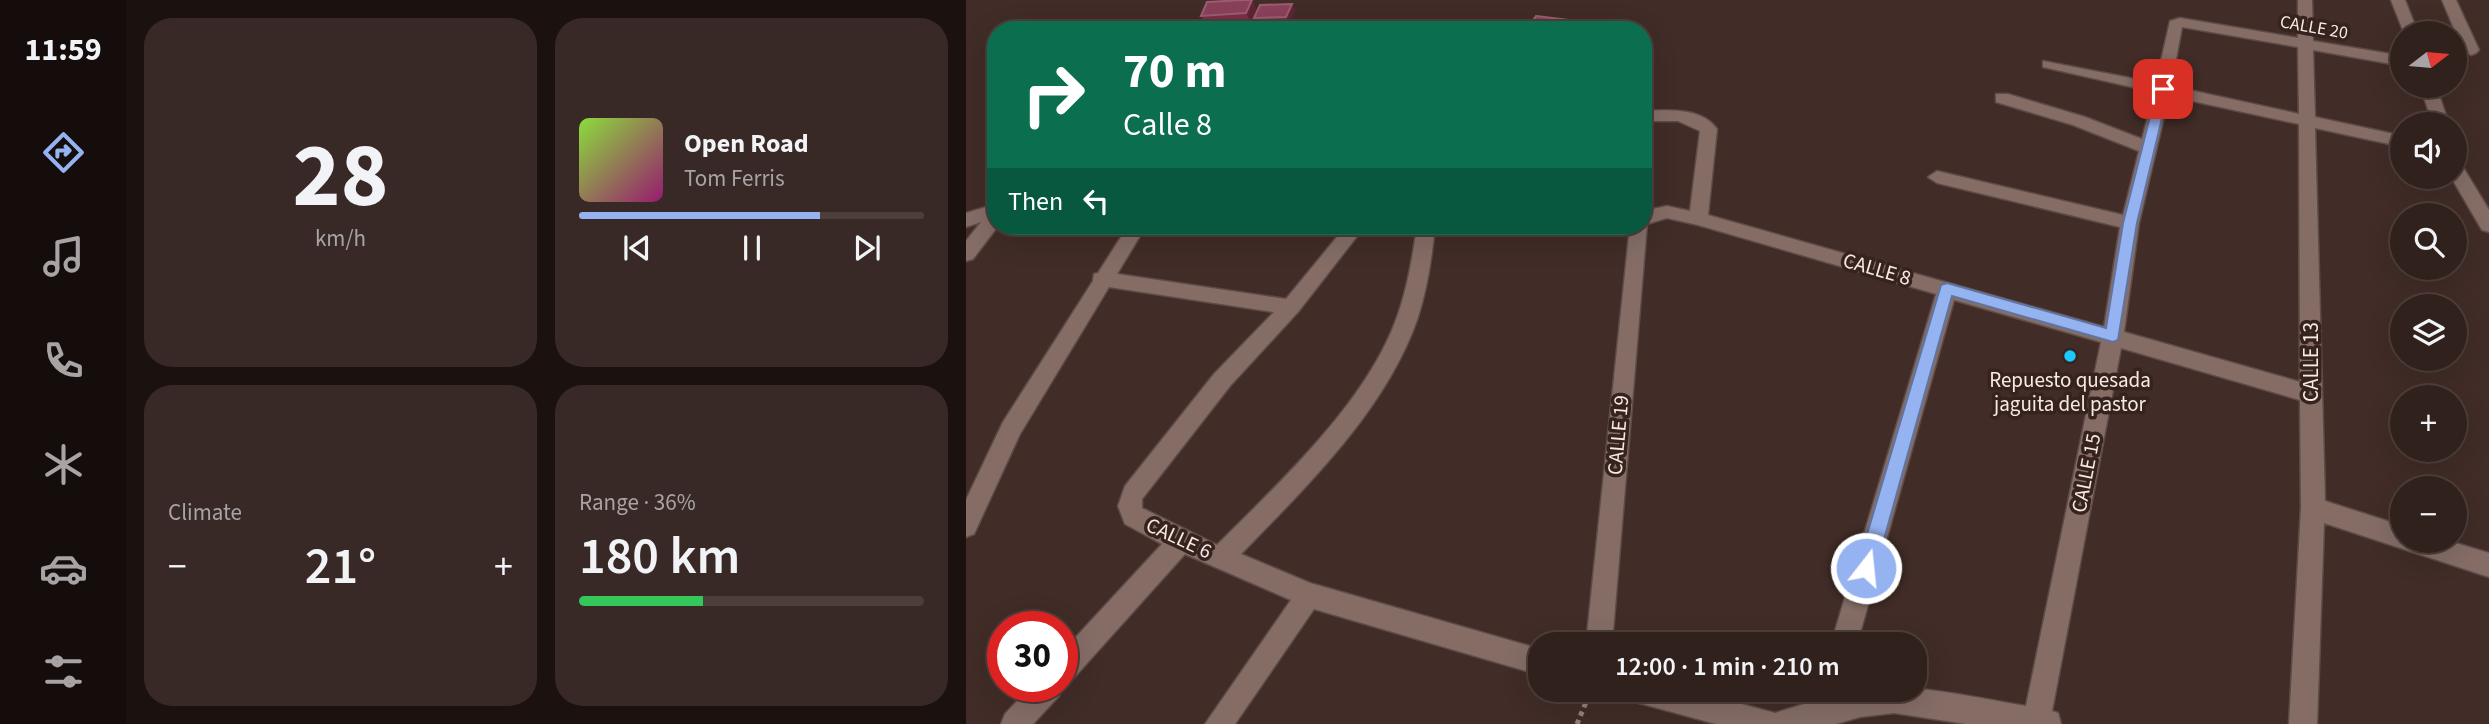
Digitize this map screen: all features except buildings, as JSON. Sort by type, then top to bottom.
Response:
[{"type":"street","name":"CALLE 13","points":[[2303,724],[2313,508],[2305,0]]},
{"type":"street","points":[[2398,0],[2406,21]]},
{"type":"street","points":[[2449,0],[2471,49]]},
{"type":"street","name":"CALLE 20","points":[[2177,22],[2390,59]]},
{"type":"street","name":"CALLE 15","points":[[2043,722],[2113,336],[2130,223],[2177,22]]},
{"type":"street","points":[[2048,64],[2390,139]]},
{"type":"street","points":[[2002,98],[2079,121],[2149,148]]},
{"type":"street","points":[[1652,115],[1674,114],[1697,118],[1709,129],[1698,219]]},
{"type":"street","points":[[1937,177],[2130,223]]},
{"type":"street","points":[[2467,188],[2489,225]]},
{"type":"street","name":"CALLE 8","points":[[1652,216],[1667,212],[1698,219],[2311,394]]},
{"type":"street","points":[[966,220],[987,214]]},
{"type":"street","points":[[966,254],[987,227]]},
{"type":"street","points":[[966,526],[1011,429],[1101,279],[1131,235]]},
{"type":"street","name":"CALLE 6","points":[[1349,235],[1291,307],[1222,380],[1130,497],[1129,511],[1133,516],[1181,541],[1309,595],[1528,659]]},
{"type":"street","points":[[1221,558],[1325,445],[1381,369],[1410,310],[1424,235]]},
{"type":"street","name":"CALLE 19","points":[[1599,632],[1638,235]]},
{"type":"street","points":[[1101,279],[1291,307]]},
{"type":"street","points":[[1847,632],[1947,289]]},
{"type":"street","points":[[2313,508],[2390,533]]},
{"type":"street","points":[[1078,654],[1181,541]]},
{"type":"street","points":[[2451,553],[2489,565]]},
{"type":"street","points":[[1219,724],[1309,595]]},
{"type":"street","points":[[1781,724],[1826,709],[1895,699],[2043,722]]},
{"type":"street","points":[[1014,724],[1034,702]]},
{"type":"street","points":[[1684,702],[1769,724]]},
{"type":"path","points":[[1577,724],[1586,702]]},
{"type":"place","name":"Repuesto quesada jaguita del pastor","points":[[2070,356]]},
{"type":"route","points":[[1866,568],[1947,289],[2113,336],[2130,223],[2163,89]]}]
